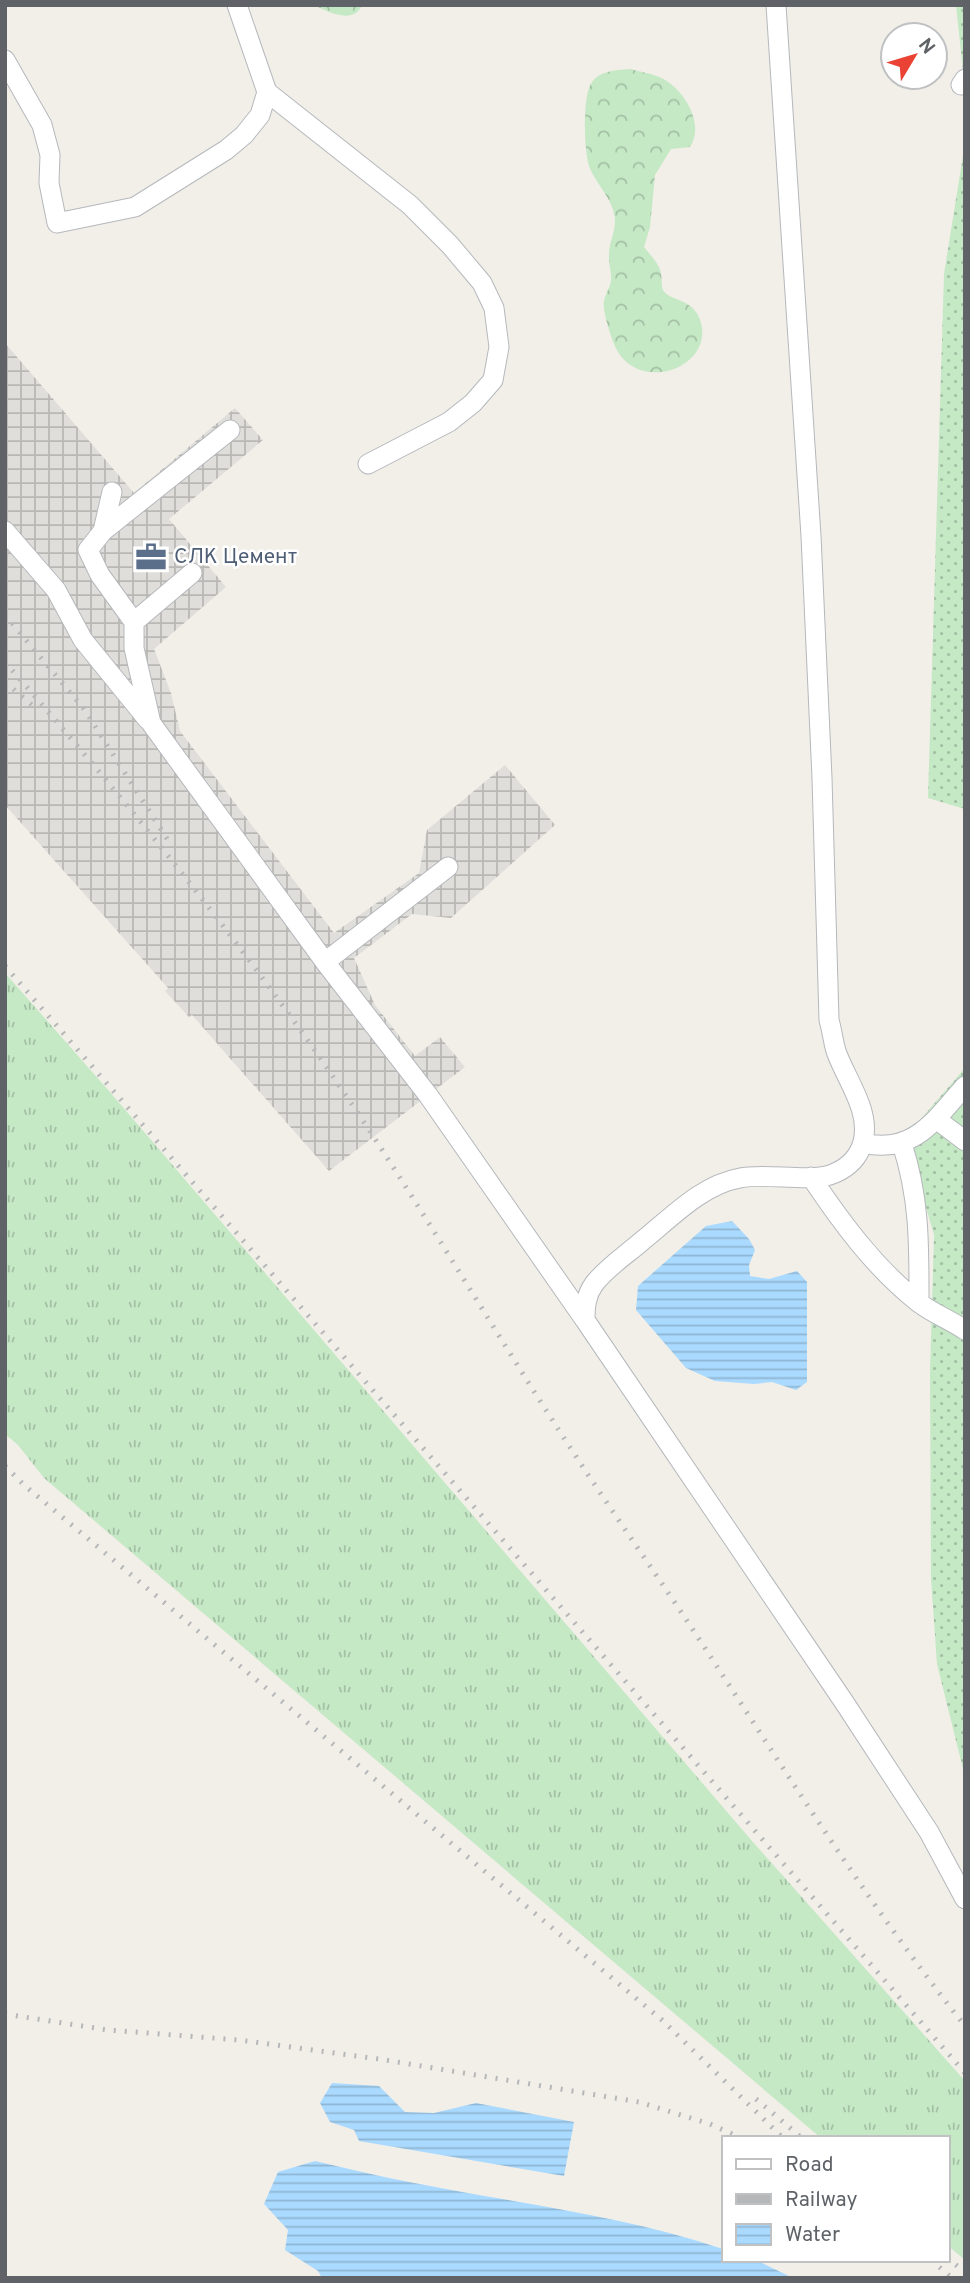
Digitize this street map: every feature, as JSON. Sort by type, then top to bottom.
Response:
[{"type":"street","points":[[237,5],[267,92],[410,205],[450,245],[482,283],[494,308],[499,347],[493,380],[473,403],[449,422],[368,464]]},
{"type":"street","points":[[585,1320],[585,1301],[593,1286],[609,1269],[698,1196],[719,1184],[740,1178],[834,1174],[849,1165],[859,1153],[865,1131],[862,1115],[837,1052],[829,1020],[811,536],[776,5]]},
{"type":"street","points":[[5,60],[42,125],[50,155],[48,183],[57,223],[135,207],[226,150],[244,135],[260,115],[267,92]]},
{"type":"street","points":[[151,723],[134,648],[134,622],[100,575],[88,550],[103,531],[230,430]]},
{"type":"street","points":[[103,531],[112,492]]},
{"type":"street","points":[[5,531],[56,590],[83,640],[151,723],[325,962],[428,1095],[764,1580],[929,1832],[965,1899]]},
{"type":"street","points":[[134,622],[192,573]]},
{"type":"street","points":[[325,962],[448,867]]},
{"type":"street","points":[[863,1143],[880,1147],[902,1144],[936,1119],[965,1086]]},
{"type":"street","points":[[936,1119],[965,1141]]},
{"type":"street","points":[[902,1144],[912,1175],[919,1230],[919,1303]]},
{"type":"street","points":[[811,1177],[841,1221],[890,1276],[919,1303],[965,1331]]},
{"type":"shaded area","points":[[5,343],[134,493],[235,408],[263,440],[169,519],[226,587],[154,649],[171,693],[180,731],[334,933],[419,873],[427,830],[505,765],[555,825],[451,918],[412,914],[354,958],[375,1005],[415,1056],[440,1037],[465,1067],[329,1171],[192,1015],[189,1017],[165,991],[168,988],[5,805]]},
{"type":"green space","points":[[314,5],[362,5],[358,11],[347,16]]},
{"type":"green space","points":[[956,5],[965,5],[965,90]]},
{"type":"green space","points":[[631,69],[659,77],[676,88],[689,106],[695,127],[690,147],[671,149],[655,175],[650,227],[644,247],[659,267],[666,294],[695,311],[702,328],[701,342],[694,355],[684,364],[671,370],[656,372],[629,364],[618,352],[608,326],[604,301],[611,281],[609,254],[615,219],[609,201],[589,166],[586,148],[585,110],[592,82],[605,73]]},
{"type":"green space","points":[[965,143],[965,809],[928,798],[944,274]]},
{"type":"green space","points":[[5,973],[752,1841],[965,2081],[965,2260],[949,2247],[949,2136],[819,2136],[44,1478],[18,1445],[5,1434]]},
{"type":"green space","points":[[965,1068],[965,1777],[937,1664],[931,1579],[930,1372],[934,1235],[912,1159],[899,1134],[920,1120]]},
{"type":"water","points":[[732,1221],[749,1239],[755,1250],[749,1265],[750,1276],[769,1279],[797,1271],[807,1282],[807,1382],[796,1390],[772,1382],[754,1384],[715,1381],[686,1368],[636,1310],[638,1286],[706,1226]]},
{"type":"water","points":[[332,2083],[379,2086],[405,2112],[434,2113],[476,2103],[574,2122],[564,2176],[359,2141],[354,2130],[330,2122],[320,2103]]},
{"type":"water","points":[[315,2161],[409,2182],[646,2227],[722,2249],[722,2262],[760,2262],[793,2278],[322,2278],[318,2271],[285,2250],[288,2230],[264,2204],[278,2172]]},
{"type":"railway","points":[[5,615],[84,709],[171,845]]},
{"type":"railway","points":[[5,662],[152,835],[245,954],[333,1077],[401,1179],[577,1458],[828,1836],[894,1932],[965,2026]]},
{"type":"railway","points":[[5,682],[32,705]]},
{"type":"railway","points":[[5,966],[965,2073]]},
{"type":"railway","points":[[5,1466],[24,1485],[662,2020],[781,2136]]},
{"type":"railway","points":[[5,2014],[108,2030],[239,2040],[379,2059],[639,2102],[710,2124],[737,2136]]},
{"type":"railway","points":[[756,2099],[800,2136]]},
{"type":"railway","points":[[949,2260],[965,2272]]},
{"type":"railway","points":[[933,2262],[952,2278]]},
{"type":"place","name":"СЛК Цемент","points":[[151,557]]}]
